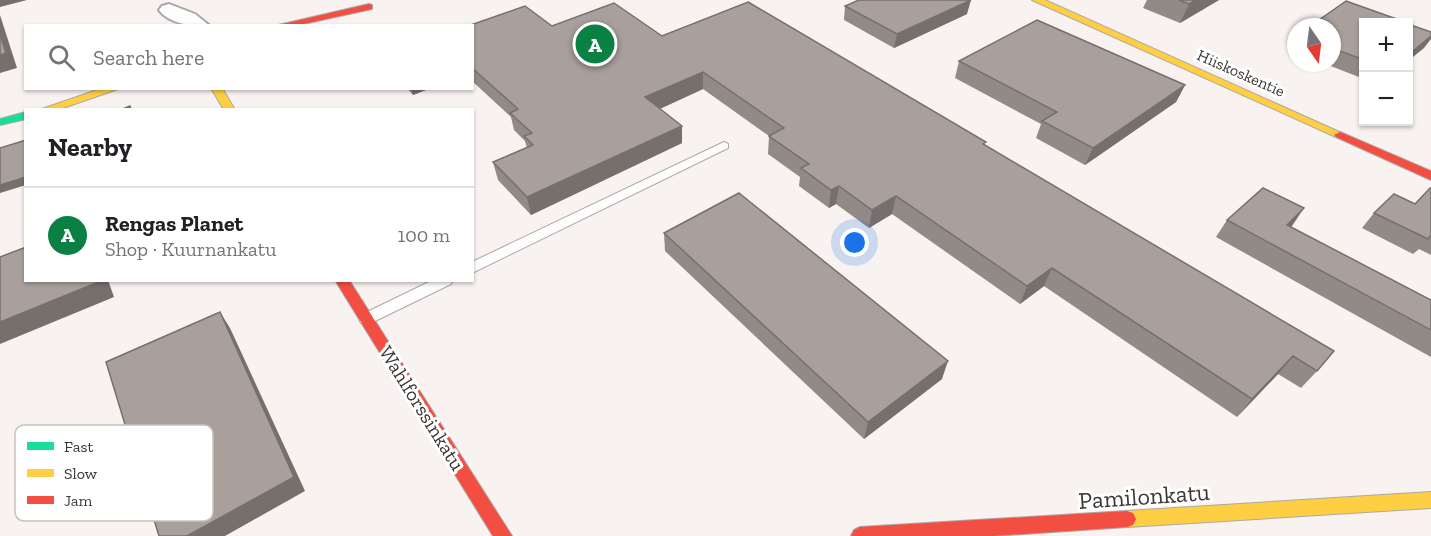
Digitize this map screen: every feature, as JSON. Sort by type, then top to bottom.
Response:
[{"type":"street","name":"Hiiskoskentie","points":[[1037,0],[1431,176]]},
{"type":"street","points":[[287,24],[375,5],[315,24]]},
{"type":"street","points":[[167,12],[188,18],[197,24]]},
{"type":"street","points":[[51,108],[109,90]]},
{"type":"street","points":[[217,90],[229,108]]},
{"type":"street","points":[[0,122],[24,116]]},
{"type":"street","name":"Wahlforssinkatu","points":[[343,282],[503,536]]},
{"type":"street","name":"Pamilonkatu","points":[[860,536],[1431,500]]},
{"type":"lane","points":[[474,267],[724,146]]},
{"type":"lane","points":[[366,319],[442,282]]},
{"type":"building","points":[[859,0],[971,0],[897,34],[845,6]]},
{"type":"building","points":[[1179,0],[1196,0],[1189,4]]},
{"type":"building","points":[[1346,1],[1394,18],[1359,18],[1359,58],[1341,51],[1341,18],[1322,18]]},
{"type":"building","points":[[748,2],[1334,351],[1317,371],[1293,356],[1252,399],[1052,268],[1027,286],[896,196],[872,210],[839,186],[831,190],[801,168],[809,164],[769,136],[784,128],[703,72],[645,97],[682,126],[527,197],[493,162],[533,145],[524,136],[532,133],[510,113],[518,109],[474,70],[474,24],[525,6],[552,26],[614,3],[662,36]]},
{"type":"building","points":[[1037,20],[1185,85],[1093,148],[1042,121],[1057,112],[959,61]]},
{"type":"building","points":[[1413,26],[1431,32],[1431,36],[1413,51]]},
{"type":"building","points":[[0,34],[6,53],[0,55]]},
{"type":"building","points":[[24,141],[24,178],[0,185],[0,148]]},
{"type":"building","points":[[1263,188],[1304,208],[1287,225],[1431,300],[1431,330],[1227,220]]},
{"type":"building","points":[[1430,188],[1431,235],[1428,239],[1374,213],[1394,194],[1415,204]]},
{"type":"building","points":[[739,193],[948,361],[868,422],[664,233]]},
{"type":"building","points":[[24,248],[24,282],[99,282],[0,322],[0,257]]},
{"type":"building","points":[[220,312],[294,477],[187,536],[159,536],[154,521],[213,521],[213,425],[125,425],[106,362]]},
{"type":"traffic: fast","points":[[0,122],[24,116]]},
{"type":"traffic: slow","points":[[1037,0],[1340,135]]},
{"type":"traffic: slow","points":[[51,108],[109,90]]},
{"type":"traffic: slow","points":[[217,90],[229,108]]},
{"type":"traffic: slow","points":[[1127,519],[1431,500]]},
{"type":"traffic: jam","points":[[288,24],[369,7]]},
{"type":"traffic: jam","points":[[1340,135],[1431,176]]},
{"type":"traffic: jam","points":[[343,282],[503,536]]},
{"type":"traffic: jam","points":[[860,536],[1127,519]]},
{"type":"place","name":"Rengas Planet","points":[[595,44]]}]
